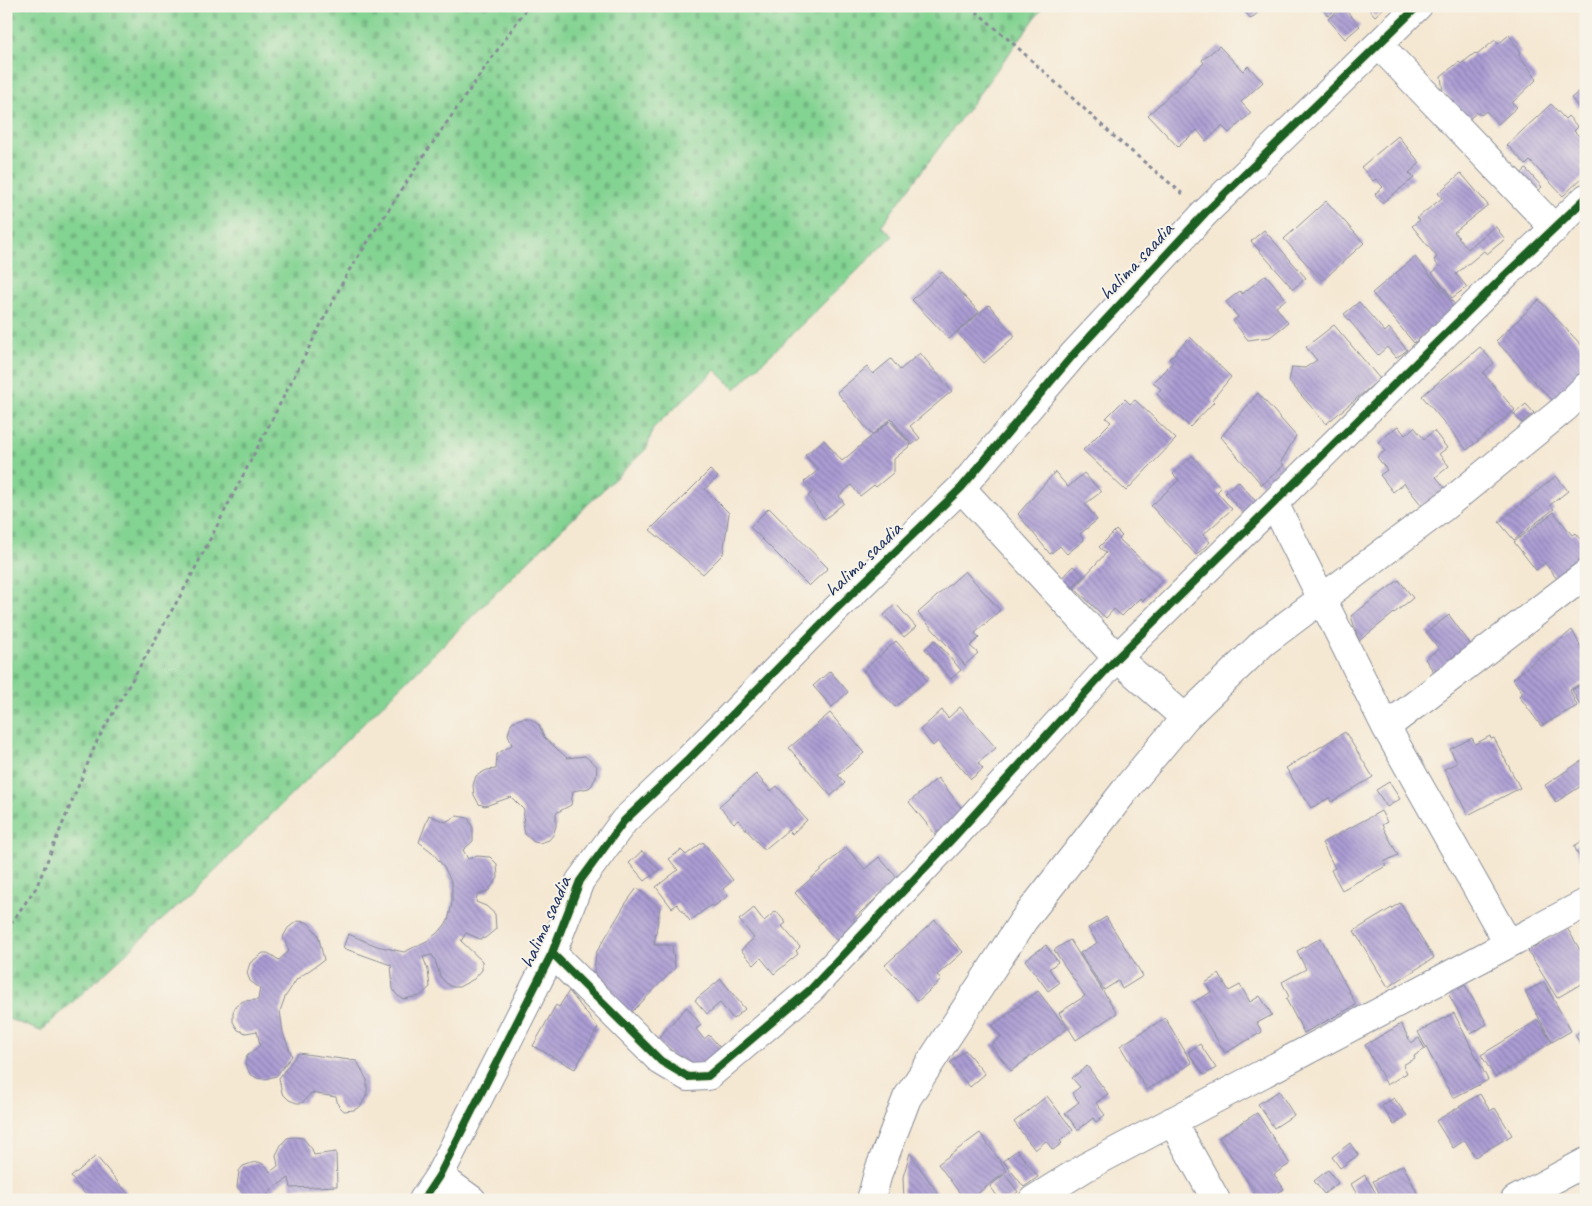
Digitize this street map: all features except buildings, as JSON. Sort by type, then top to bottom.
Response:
[{"type":"street","name":"halima saadia","points":[[423,1200],[440,1176],[552,953],[580,881],[624,821],[687,761],[830,615],[961,488],[1073,355],[1205,213],[1418,6]]},
{"type":"street","points":[[1379,45],[1555,229]]},
{"type":"street","points":[[552,953],[661,1061],[688,1077],[708,1076],[812,989],[1117,658],[1503,277],[1586,198]]},
{"type":"street","points":[[871,1200],[878,1174],[907,1098],[1023,921],[1124,792],[1185,718],[1264,642],[1446,506],[1564,408],[1586,387]]},
{"type":"street","points":[[961,488],[1117,658],[1185,718]]},
{"type":"street","points":[[1274,503],[1386,727],[1508,943]]},
{"type":"street","points":[[1386,727],[1586,574]]},
{"type":"street","points":[[1033,1200],[1086,1167],[1586,903]]},
{"type":"street","points":[[1172,1121],[1216,1200]]},
{"type":"street","points":[[1515,1200],[1586,1162]]},
{"type":"street","points":[[440,1176],[472,1200]]},
{"type":"path","points":[[6,930],[36,888],[97,741],[187,584],[348,272],[426,154],[528,6]]},
{"type":"path","points":[[970,6],[1119,141],[1205,213]]},
{"type":"green space","points":[[6,6],[1044,6],[881,226],[893,236],[735,389],[715,370],[653,428],[647,448],[521,568],[199,886],[41,1031],[6,1018]]},
{"type":"cycle path","points":[[423,1200],[439,1176],[552,953],[580,881],[624,821],[687,761],[830,615],[961,488],[1073,355],[1205,213],[1418,6]]},
{"type":"cycle path","points":[[552,953],[661,1061],[688,1077],[708,1076],[811,989],[953,838],[1117,658],[1503,277],[1586,198]]}]
